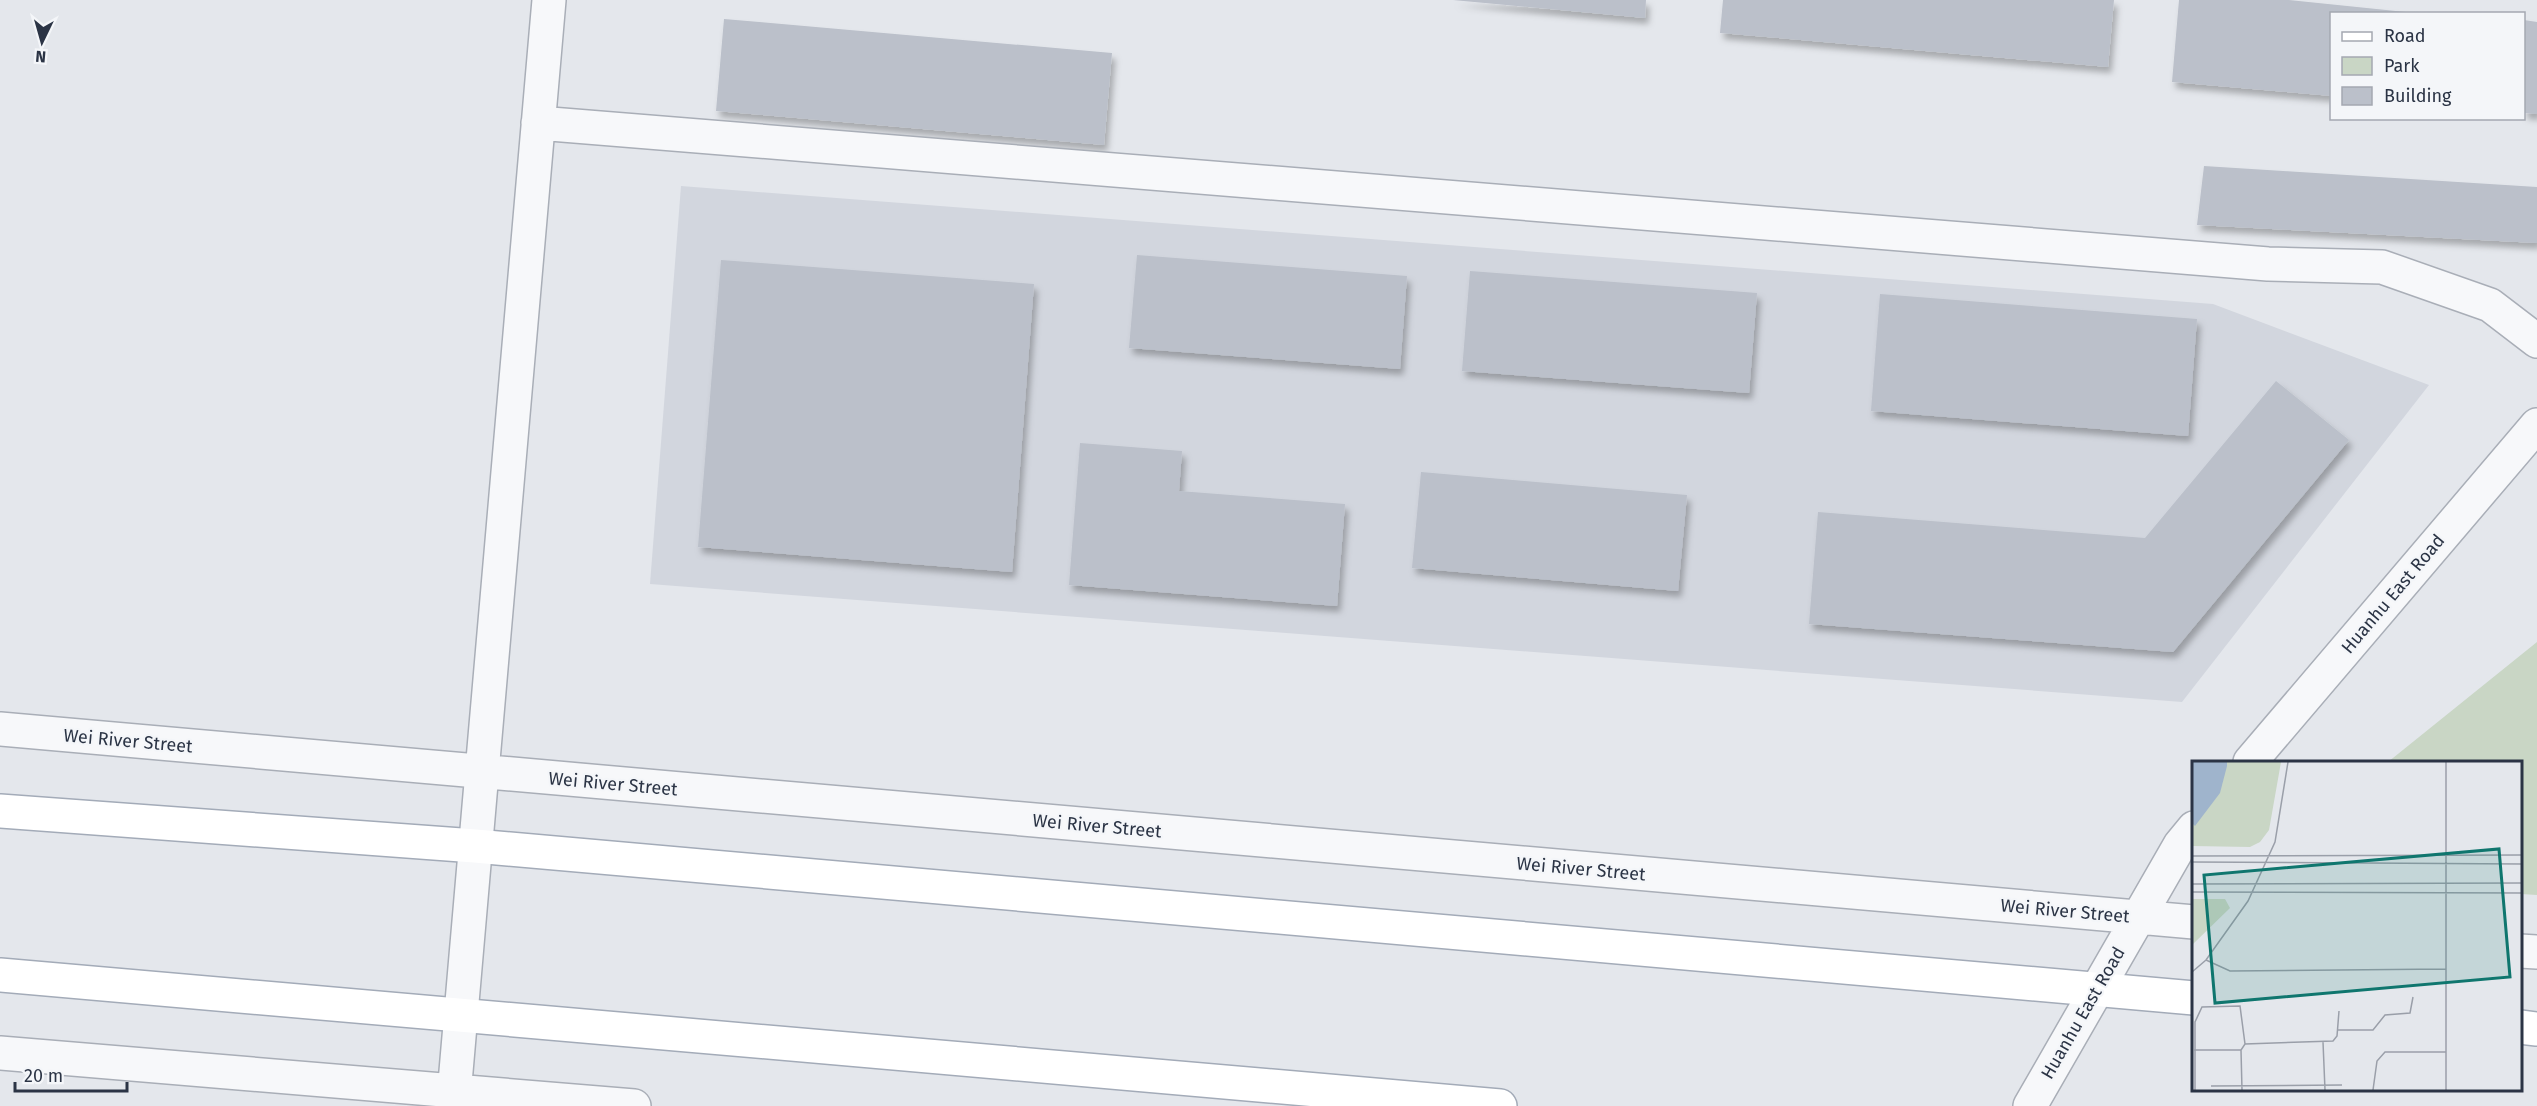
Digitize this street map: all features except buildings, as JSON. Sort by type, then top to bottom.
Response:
[{"type":"main road","points":[[0,811],[475,846],[2192,998]]},
{"type":"main road","points":[[0,975],[1500,1106]]},
{"type":"main road","points":[[2522,1027],[2537,1029]]},
{"type":"street","points":[[454,1098],[549,0]]},
{"type":"street","points":[[538,123],[2256,263],[2382,267],[2490,305],[2537,341]]},
{"type":"street","name":"Huanhu East Road","points":[[2251,761],[2537,425]]},
{"type":"street","name":"Wei River Street","points":[[0,729],[2192,922]]},
{"type":"street","name":"Huanhu East Road","points":[[2030,1106],[2180,845],[2192,829]]},
{"type":"street","points":[[2522,951],[2537,952]]},
{"type":"street","points":[[0,1053],[454,1098],[634,1106]]},
{"type":"shaded area","points":[[681,186],[2213,304],[2429,385],[2182,702],[650,584]]},
{"type":"green space","points":[[2537,642],[2537,895],[2522,894],[2522,761],[2389,761]]}]
